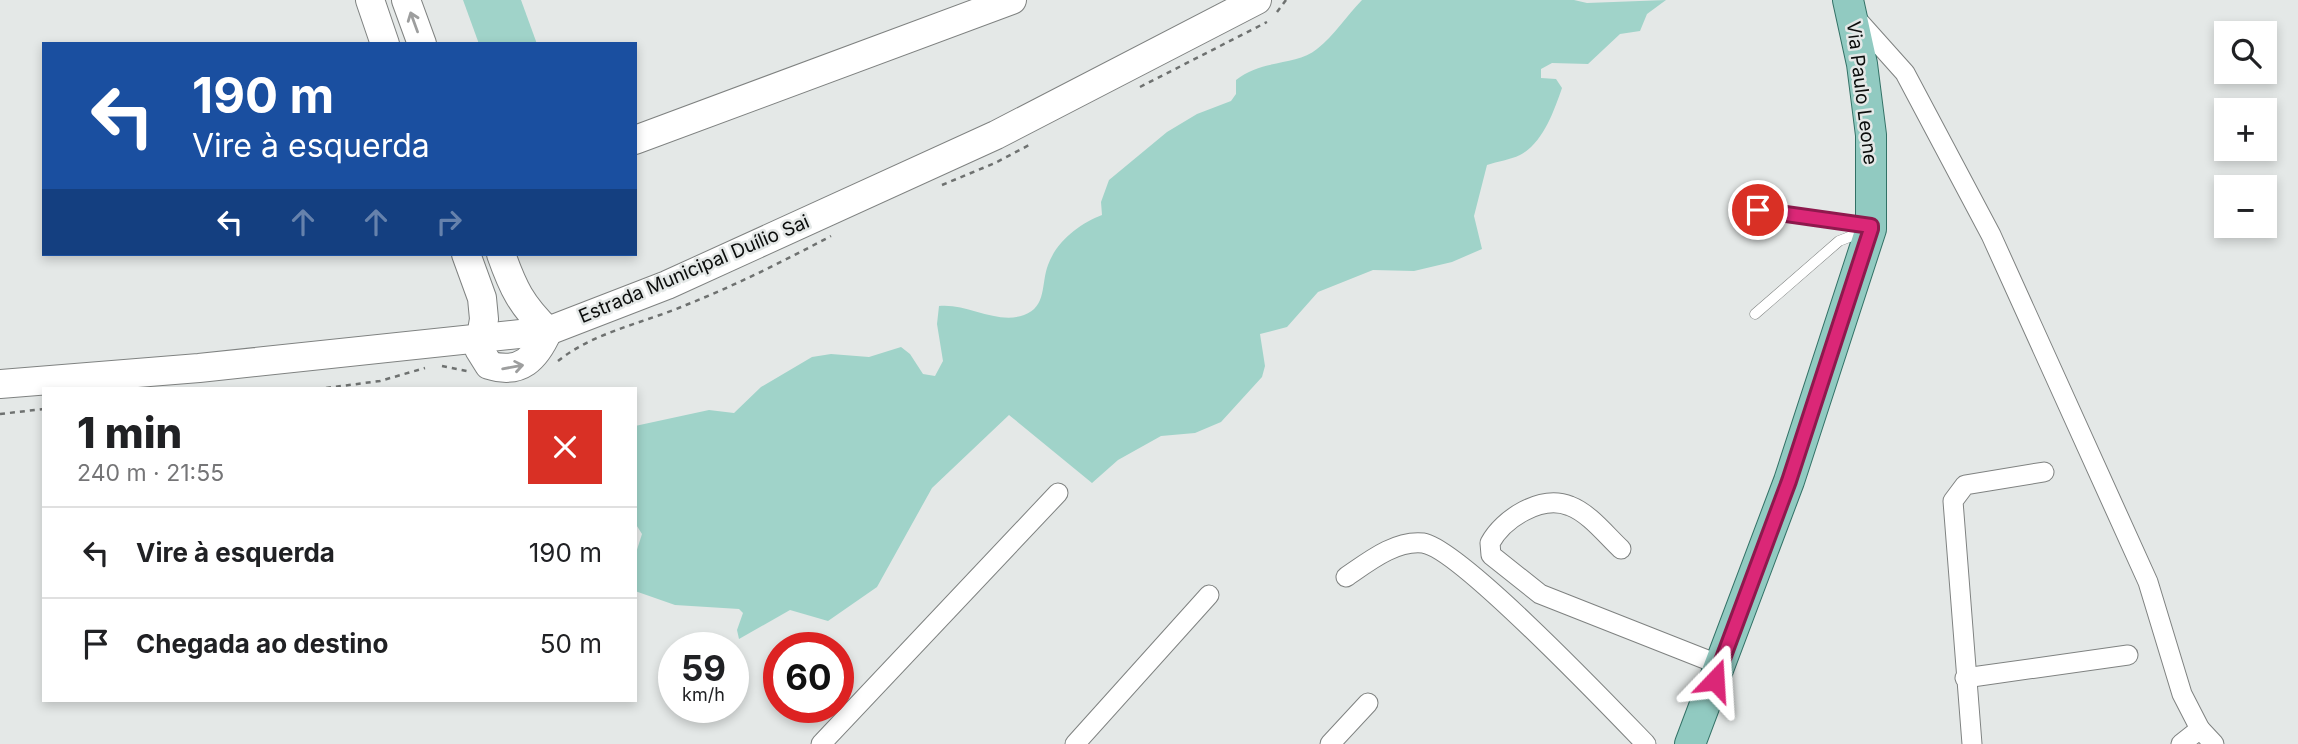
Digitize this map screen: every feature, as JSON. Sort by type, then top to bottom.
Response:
[{"type":"main road","name":"Via Paulo Leone","points":[[1690,744],[1789,481],[1871,228],[1871,135],[1862,64],[1850,6]]},
{"type":"street","points":[[370,0],[385,42]]},
{"type":"street","points":[[406,0],[421,42]]},
{"type":"street","points":[[637,139],[1012,0]]},
{"type":"street","name":"Estrada Municipal Duílio Sai","points":[[0,384],[200,368],[548,331],[667,285],[996,135],[1257,0]]},
{"type":"street","points":[[1850,6],[1905,73],[1992,235],[2148,582],[2182,694],[2200,729],[2214,744]]},
{"type":"street","points":[[479,338],[484,319],[482,299],[470,263],[502,257],[525,309],[548,331]]},
{"type":"street","points":[[1972,744],[1965,678],[1954,501],[1965,485],[2044,472]]},
{"type":"street","points":[[821,744],[1058,493]]},
{"type":"street","points":[[1620,549],[1582,513],[1569,505],[1556,503],[1534,507],[1510,518],[1490,543],[1491,555],[1540,594],[1720,664]]},
{"type":"street","points":[[1346,577],[1380,553],[1408,545],[1422,543],[1448,554],[1516,615],[1646,744]]},
{"type":"street","points":[[1075,744],[1209,595]]},
{"type":"street","points":[[1965,678],[2128,655]]},
{"type":"street","points":[[1330,744],[1368,702]]},
{"type":"street","points":[[2181,744],[2200,729]]},
{"type":"lane","points":[[1758,210],[1871,228]]},
{"type":"lane","points":[[1755,314],[1839,241],[1871,228]]},
{"type":"path","points":[[0,414],[42,409]]},
{"type":"green space","points":[[463,0],[521,0],[536,42],[478,42]]},
{"type":"green space","points":[[1362,0],[1574,0],[1587,3],[1666,0],[1647,14],[1640,31],[1620,34],[1588,64],[1552,63],[1541,69],[1541,78],[1556,79],[1562,88],[1547,126],[1535,143],[1520,155],[1487,165],[1474,216],[1482,249],[1452,262],[1414,271],[1373,270],[1318,292],[1287,327],[1260,334],[1265,366],[1262,377],[1221,422],[1195,433],[1161,436],[1118,460],[1092,483],[1009,415],[932,488],[877,587],[828,621],[790,610],[749,633],[737,632],[743,613],[739,609],[675,605],[637,592],[637,550],[642,534],[637,526],[637,426],[709,410],[734,413],[761,387],[812,357],[831,354],[869,357],[901,347],[910,354],[923,374],[935,376],[943,361],[937,324],[939,306],[1003,317],[1024,315],[1031,311],[1040,300],[1048,265],[1057,249],[1077,228],[1102,215],[1101,202],[1109,180],[1167,132],[1197,114],[1231,101],[1236,94],[1236,80],[1246,73],[1299,58],[1317,49]]},
{"type":"route","points":[[1715,680],[1789,481],[1871,229],[1871,226],[1758,210]]}]
